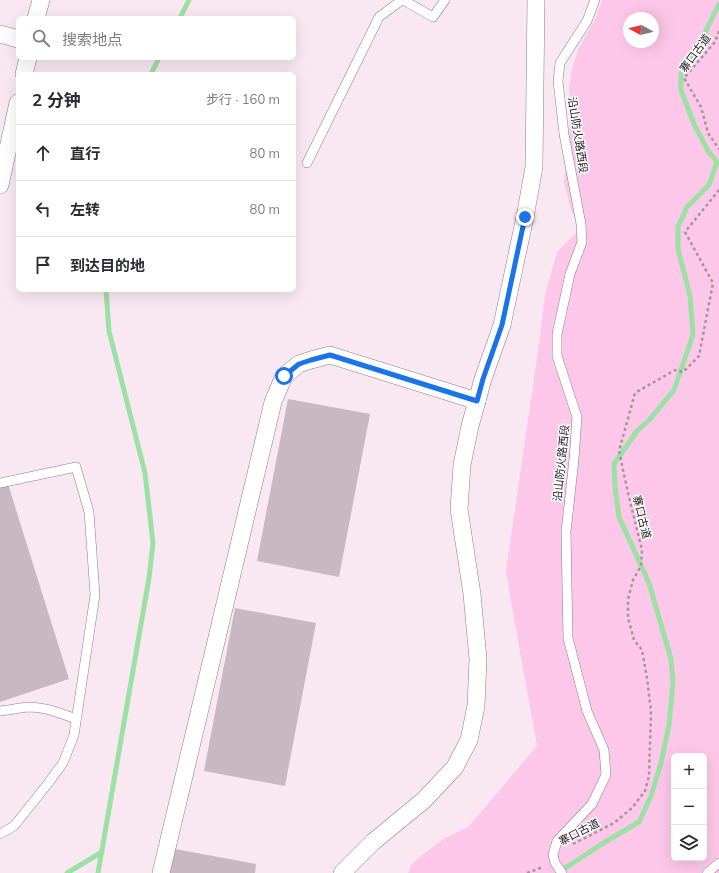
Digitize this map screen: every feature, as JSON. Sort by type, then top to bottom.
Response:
[{"type":"street","points":[[37,16],[41,0]]},
{"type":"street","points":[[342,873],[373,842],[424,800],[455,767],[469,740],[476,706],[478,659],[472,594],[459,509],[462,465],[470,426],[483,379],[502,325],[534,167],[536,0]]},
{"type":"street","points":[[0,34],[16,38]]},
{"type":"street","points":[[24,72],[28,60]]},
{"type":"street","points":[[0,185],[16,112]]},
{"type":"street","points":[[160,873],[271,410],[284,376],[299,364],[330,355],[477,401]]},
{"type":"lane","points":[[307,163],[379,17],[403,0],[433,17],[445,0]]},
{"type":"lane","name":"沿山防火路西段","points":[[554,860],[557,841],[592,804],[606,775],[604,750],[587,711],[568,638],[566,532],[578,417],[557,356],[556,334],[570,274],[582,242],[581,224],[564,134],[558,81],[560,63],[587,21],[595,0]]},
{"type":"lane","points":[[0,483],[76,467],[90,512],[96,595],[74,735],[63,763],[14,826],[0,834]]},
{"type":"lane","points":[[0,711],[42,708],[76,719]]},
{"type":"lane","points":[[554,860],[562,873]]},
{"type":"lane","points":[[707,873],[719,863]]},
{"type":"path","name":"寨口古道","points":[[719,31],[715,42],[684,78],[701,107],[708,133],[719,149]]},
{"type":"path","name":"寨口古道","points":[[554,860],[614,823],[632,808],[645,791],[649,776],[651,711],[647,678],[642,650],[634,640],[628,618],[628,600],[633,580],[641,566],[642,550],[619,451],[634,393],[675,370],[683,372],[699,356],[713,283],[686,232],[719,190]]},
{"type":"path","points":[[526,873],[554,860]]},
{"type":"shaded area","points":[[602,0],[719,0],[719,873],[408,873],[411,865],[422,855],[445,838],[468,827],[537,746],[506,571],[545,295],[557,252],[580,229],[571,210],[564,182],[569,138],[569,87],[572,69],[578,50],[596,17]]},
{"type":"building","points":[[288,399],[370,414],[339,577],[257,561]]},
{"type":"building","points":[[8,484],[69,679],[0,702],[0,486]]},
{"type":"building","points":[[235,608],[316,623],[285,786],[204,771]]},
{"type":"building","points":[[175,849],[256,864],[255,873],[170,873]]},
{"type":"waterway","points":[[181,16],[189,0]]},
{"type":"waterway","points":[[559,872],[639,822],[651,796],[661,763],[669,725],[673,682],[671,659],[649,583],[619,517],[614,464],[637,431],[650,419],[674,390],[693,335],[690,296],[678,249],[678,227],[687,207],[709,185],[717,162],[708,151],[694,124],[681,90],[681,73],[703,37],[719,4]]},
{"type":"waterway","points":[[152,72],[158,60]]},
{"type":"waterway","points":[[98,873],[149,578],[153,543],[145,473],[109,331],[106,292]]},
{"type":"waterway","points":[[67,873],[102,852]]},
{"type":"route","points":[[284,376],[299,364],[330,355],[477,401],[502,325],[525,217]]}]
